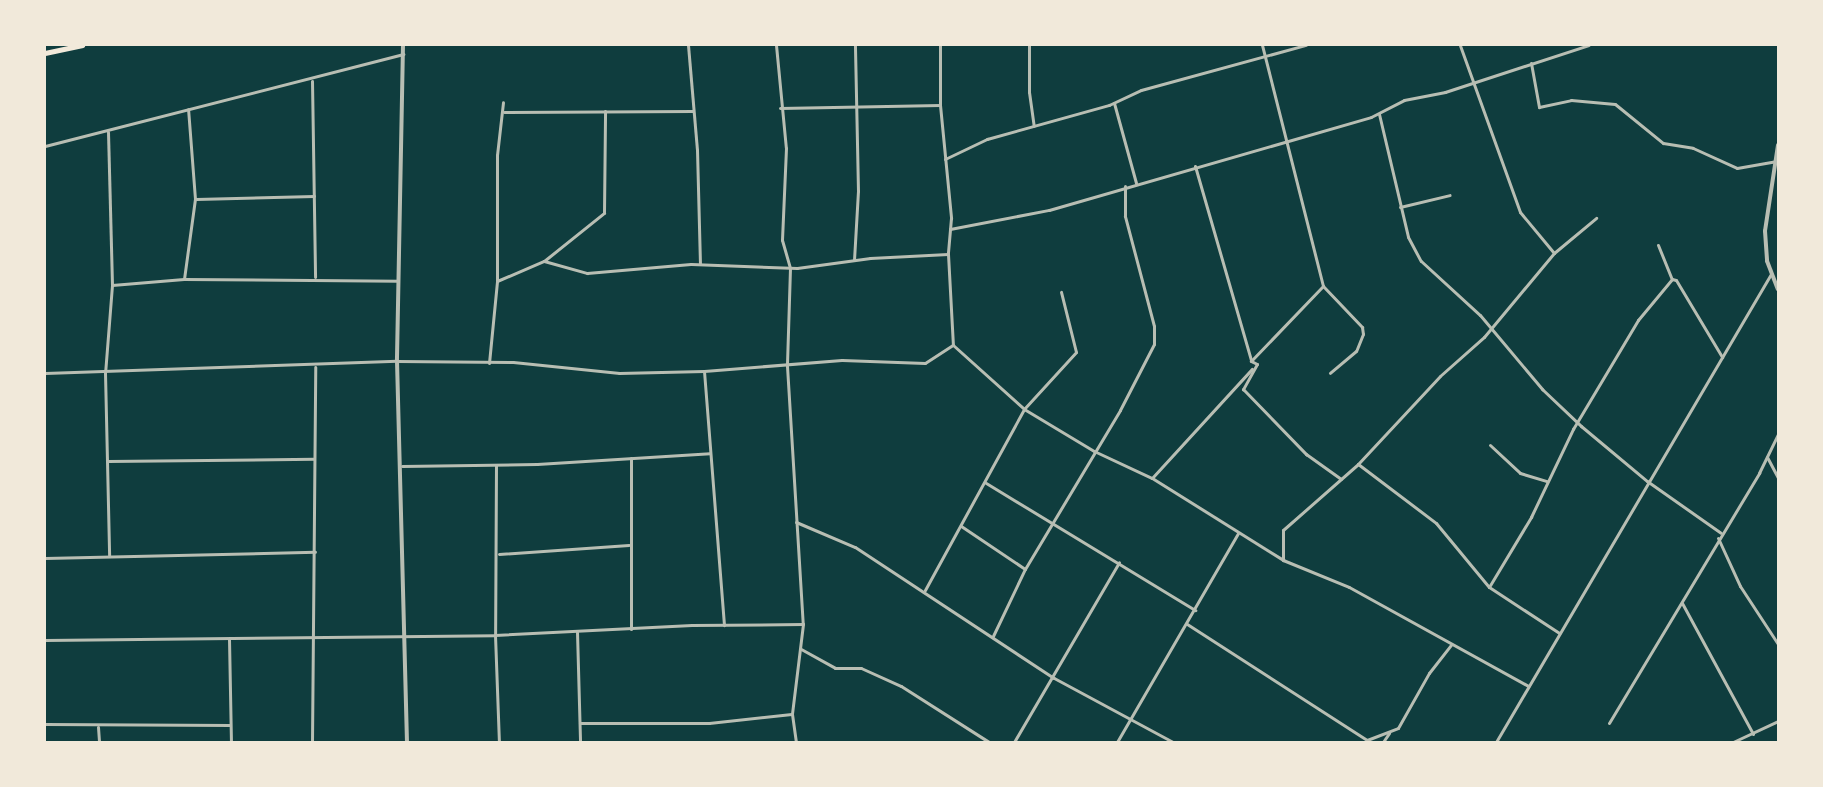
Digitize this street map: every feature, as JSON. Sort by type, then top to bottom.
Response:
[{"type":"main road","points":[[45,53],[82,45]]},
{"type":"street","points":[[403,45],[397,361],[402,466],[407,742]]},
{"type":"street","points":[[688,45],[700,264]]},
{"type":"street","points":[[776,45],[779,108],[786,168],[782,240],[790,268],[787,366],[803,624],[792,714],[796,742]]},
{"type":"street","points":[[854,260],[858,191],[854,106],[855,45]]},
{"type":"street","points":[[940,45],[940,105],[950,229],[948,254],[953,345],[1024,409],[1094,451],[1152,478],[1283,560],[1349,587],[1528,686]]},
{"type":"street","points":[[1029,45],[1030,110],[1034,126]]},
{"type":"street","points":[[1262,45],[1284,141],[1323,286],[1362,327],[1363,334],[1356,351],[1330,373]]},
{"type":"street","points":[[945,159],[969,146],[1114,103],[1141,90],[1306,45]]},
{"type":"street","points":[[1460,45],[1520,212],[1554,254]]},
{"type":"street","points":[[950,229],[1049,210],[1125,186],[1379,114],[1411,98],[1473,84],[1589,45]]},
{"type":"street","points":[[45,146],[108,132],[188,109],[312,81],[403,54]]},
{"type":"street","points":[[1531,63],[1539,106],[1571,100],[1615,104],[1663,144],[1694,148],[1737,168],[1775,161]]},
{"type":"street","points":[[312,81],[315,278]]},
{"type":"street","points":[[489,363],[497,281],[497,155],[504,112],[503,102]]},
{"type":"street","points":[[1114,103],[1136,183]]},
{"type":"street","points":[[779,108],[940,105]]},
{"type":"street","points":[[184,279],[195,199],[188,109]]},
{"type":"street","points":[[497,281],[544,261],[604,213],[605,111]]},
{"type":"street","points":[[504,112],[693,111]]},
{"type":"street","points":[[1379,114],[1408,237],[1421,261],[1492,327],[1542,388],[1577,423],[1647,481],[1721,533]]},
{"type":"street","points":[[108,132],[112,285],[105,373],[109,556]]},
{"type":"street","points":[[1778,144],[1765,231],[1771,274],[1778,289]]},
{"type":"street","points":[[1195,166],[1251,361],[1257,364]]},
{"type":"street","points":[[993,636],[1025,569],[1120,410],[1155,337],[1125,216],[1125,186]]},
{"type":"street","points":[[1400,207],[1450,195]]},
{"type":"street","points":[[195,199],[314,196]]},
{"type":"street","points":[[1283,560],[1283,530],[1358,464],[1492,327],[1554,254],[1596,218]]},
{"type":"street","points":[[1659,245],[1672,279],[1676,280],[1722,357]]},
{"type":"street","points":[[544,261],[587,273],[700,264],[790,268],[854,260],[948,254]]},
{"type":"street","points":[[1496,742],[1647,481],[1771,274]]},
{"type":"street","points":[[112,285],[184,279],[315,278],[400,281]]},
{"type":"street","points":[[1489,587],[1531,517],[1577,423],[1638,320],[1672,279]]},
{"type":"street","points":[[1251,361],[1323,286]]},
{"type":"street","points":[[925,590],[986,483],[1024,409],[1076,352],[1061,292]]},
{"type":"street","points":[[45,373],[315,367],[397,361],[513,362],[619,373],[704,371],[842,360],[925,363],[953,345]]},
{"type":"street","points":[[1152,478],[1257,364]]},
{"type":"street","points":[[1257,364],[1243,390],[1306,454],[1341,480]]},
{"type":"street","points":[[312,742],[316,636],[315,367]]},
{"type":"street","points":[[704,371],[724,625]]},
{"type":"street","points":[[1609,723],[1682,603],[1778,434]]},
{"type":"street","points":[[1491,446],[1520,473],[1547,481]]},
{"type":"street","points":[[402,466],[496,465],[710,453]]},
{"type":"street","points":[[1767,457],[1778,478]]},
{"type":"street","points":[[631,458],[629,545],[632,629]]},
{"type":"street","points":[[108,461],[314,459]]},
{"type":"street","points":[[1358,464],[1436,523],[1489,587],[1559,634]]},
{"type":"street","points":[[496,465],[498,554],[495,635],[499,742]]},
{"type":"street","points":[[986,483],[1195,610]]},
{"type":"street","points":[[796,522],[855,547],[925,590],[1054,678],[1132,717],[1173,742]]},
{"type":"street","points":[[961,526],[1025,569]]},
{"type":"street","points":[[1117,742],[1238,532]]},
{"type":"street","points":[[1718,538],[1740,586],[1778,644]]},
{"type":"street","points":[[498,554],[629,545]]},
{"type":"street","points":[[45,558],[315,552]]},
{"type":"street","points":[[1014,742],[1054,678],[1119,562]]},
{"type":"street","points":[[1682,603],[1753,734]]},
{"type":"street","points":[[45,640],[495,635],[724,625],[803,624]]},
{"type":"street","points":[[1187,624],[1367,740],[1398,728],[1429,673],[1451,644]]},
{"type":"street","points":[[577,632],[580,742]]},
{"type":"street","points":[[229,639],[231,742]]},
{"type":"street","points":[[801,649],[836,668],[861,668],[901,686],[989,742]]},
{"type":"street","points":[[580,723],[709,723],[792,714]]},
{"type":"street","points":[[1734,742],[1778,721]]},
{"type":"street","points":[[45,724],[98,727],[230,726]]},
{"type":"street","points":[[98,727],[99,742]]},
{"type":"street","points":[[1383,742],[1389,733]]},
{"type":"street","points":[[838,742],[875,742]]}]
